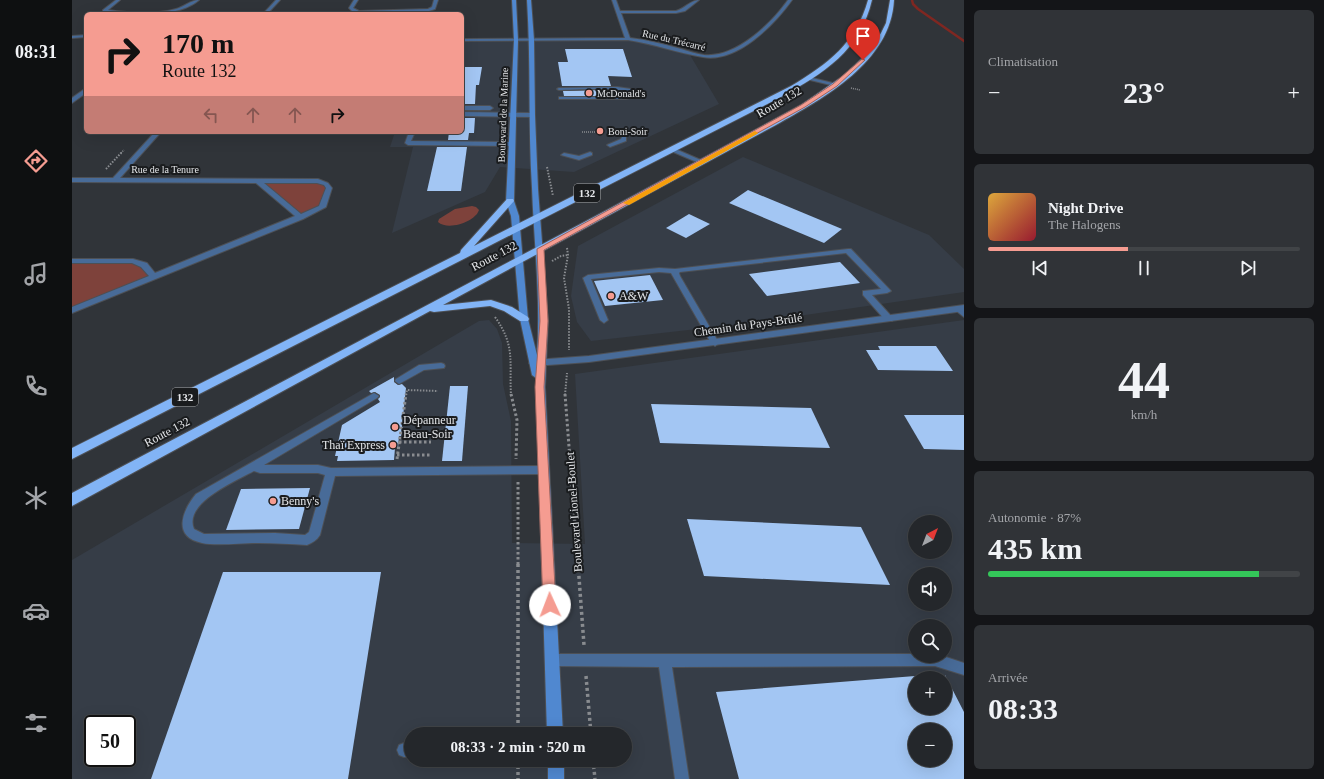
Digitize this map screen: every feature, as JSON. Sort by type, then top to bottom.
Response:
[{"type":"highway","name":"Route 132","points":[[72,454],[772,100],[808,78],[836,57],[854,38],[865,20],[870,0]]},
{"type":"highway","name":"Route 132","points":[[72,500],[427,310],[799,108],[835,85],[863,60],[880,40],[889,22],[892,0]]},
{"type":"highway","points":[[458,258],[510,201]]},
{"type":"highway","points":[[427,310],[490,303],[508,308],[524,319]]},
{"type":"street","points":[[118,0],[104,10],[112,12],[168,12],[188,7],[197,0]]},
{"type":"street","points":[[267,12],[278,0]]},
{"type":"street","points":[[356,0],[351,8],[359,12],[420,12],[434,8],[436,0]]},
{"type":"street","name":"Boulevard de la Marine","points":[[514,0],[516,40],[512,115],[510,201],[515,216],[516,230]]},
{"type":"street","points":[[529,0],[532,40],[532,115],[544,321],[538,363]]},
{"type":"street","points":[[614,0],[628,39]]},
{"type":"street","points":[[619,12],[676,12],[684,10],[696,0]]},
{"type":"street","name":"Rue du Trécarré","points":[[464,40],[628,39],[649,42],[704,56],[720,56],[746,43],[767,28],[790,0]]},
{"type":"street","points":[[72,36],[84,36]]},
{"type":"street","points":[[72,100],[84,91]]},
{"type":"street","points":[[464,114],[532,115]]},
{"type":"street","points":[[115,180],[156,134]]},
{"type":"street","name":"Rue de la Tenure","points":[[72,180],[313,181],[326,184],[329,188],[324,205],[318,210],[72,310]]},
{"type":"street","points":[[258,181],[300,218]]},
{"type":"street","points":[[516,230],[524,319],[538,363],[540,387],[555,727]]},
{"type":"street","points":[[72,261],[134,261],[144,265],[154,277]]},
{"type":"street","name":"Chemin du Pays-Brûlé","points":[[538,363],[588,359],[715,343],[889,318],[962,311]]},
{"type":"street","points":[[556,767],[556,779]]},
{"type":"lane","points":[[808,78],[835,85]]},
{"type":"lane","points":[[559,89],[617,88],[629,90],[633,94],[632,96],[626,98],[561,98]]},
{"type":"lane","points":[[464,108],[490,108]]},
{"type":"lane","points":[[411,134],[408,143],[512,144]]},
{"type":"lane","points":[[610,146],[624,140],[624,138]]},
{"type":"lane","points":[[673,150],[701,162]]},
{"type":"lane","points":[[564,155],[579,158],[590,154]]},
{"type":"lane","points":[[604,320],[588,282],[588,277],[653,271],[676,271],[686,268],[848,251],[887,290],[866,293],[889,318]]},
{"type":"lane","points":[[676,271],[676,276],[715,343]]},
{"type":"lane","points":[[399,381],[422,367],[441,366]]},
{"type":"lane","points":[[331,472],[314,535],[307,540],[275,538],[204,539],[197,538],[192,535],[187,525],[190,511],[194,503],[207,492],[374,396]]},
{"type":"lane","points":[[252,466],[260,470],[318,469],[331,472],[544,470]]},
{"type":"lane","points":[[552,660],[935,660],[964,668]]},
{"type":"lane","points":[[665,661],[682,779]]},
{"type":"path","points":[[582,132],[596,132]]},
{"type":"path","points":[[95,180],[126,148]]},
{"type":"path","points":[[545,163],[549,174],[553,196]]},
{"type":"path","points":[[566,246],[568,255],[564,278],[568,309],[567,325],[570,334]]},
{"type":"path","points":[[558,257],[568,255]]},
{"type":"path","points":[[498,313],[495,317],[503,328],[510,346],[512,369],[510,376],[511,395],[517,420],[516,458]]},
{"type":"path","name":"Boulevard Lionel-Boulet","points":[[568,379],[566,395],[584,645]]},
{"type":"path","points":[[396,462],[407,390],[438,390]]},
{"type":"path","points":[[399,442],[431,442]]},
{"type":"path","points":[[397,455],[430,455]]},
{"type":"path","points":[[518,484],[518,727]]},
{"type":"path","points":[[587,684],[590,727]]},
{"type":"path","points":[[518,767],[518,779]]},
{"type":"path","points":[[594,767],[595,779]]},
{"type":"shaded area","points":[[625,40],[644,43],[690,55],[719,104],[574,172],[500,167],[485,192],[392,233],[413,147],[390,147],[394,134],[464,134],[464,42]]},
{"type":"shaded area","points":[[743,157],[929,235],[964,269],[964,292],[750,323],[591,341],[577,322],[571,296],[578,246]]},
{"type":"shaded area","points":[[258,181],[313,181],[328,186],[324,205],[300,217]]},
{"type":"shaded area","points":[[472,206],[479,210],[472,218],[461,224],[448,226],[442,225],[438,222],[439,219],[455,209]]},
{"type":"shaded area","points":[[72,261],[133,261],[154,277],[72,310]]},
{"type":"shaded area","points":[[489,320],[497,329],[502,343],[503,384],[511,421],[512,543],[585,544],[575,374],[964,320],[964,779],[72,779],[72,560],[479,321]]},
{"type":"building","points":[[565,49],[623,49],[632,77],[608,76],[611,86],[562,86],[558,62],[568,62]]},
{"type":"building","points":[[464,67],[482,67],[479,85],[476,85],[475,104],[464,104]]},
{"type":"building","points":[[563,91],[612,91],[613,96],[564,96]]},
{"type":"building","points":[[464,118],[475,118],[474,133],[469,133],[468,140],[448,140],[449,134],[464,134]]},
{"type":"building","points":[[437,147],[467,147],[461,191],[427,191]]},
{"type":"building","points":[[748,190],[842,229],[824,243],[729,203]]},
{"type":"building","points":[[689,214],[710,224],[686,238],[666,228]]},
{"type":"building","points":[[840,262],[860,283],[767,296],[749,274]]},
{"type":"building","points":[[650,275],[663,300],[605,306],[594,281]]},
{"type":"building","points":[[878,346],[936,346],[953,371],[878,370],[866,350],[880,350]]},
{"type":"building","points":[[394,377],[394,382],[398,385],[402,384],[406,388],[401,436],[399,436],[398,448],[395,448],[394,460],[337,461],[338,456],[335,456],[342,425],[380,402],[378,399],[380,395],[369,391]]},
{"type":"building","points":[[450,386],[468,386],[462,461],[442,461]]},
{"type":"building","points":[[651,404],[811,408],[830,448],[660,443]]},
{"type":"building","points":[[904,415],[964,415],[964,450],[924,449]]},
{"type":"building","points":[[310,488],[299,529],[226,530],[241,489]]},
{"type":"building","points":[[687,519],[861,527],[890,585],[704,576]]},
{"type":"building","points":[[223,572],[381,572],[348,779],[151,779]]},
{"type":"building","points":[[908,677],[908,715],[952,715],[952,689],[964,712],[964,779],[739,779],[716,692]]},
{"type":"waterway","points":[[912,0],[913,4],[918,9],[964,41]]},
{"type":"slow traffic","points":[[627,203],[755,133]]},
{"type":"place","name":"McDonald's","points":[[589,93]]},
{"type":"place","name":"Boni-Soir","points":[[600,131]]},
{"type":"place","name":"A&W","points":[[611,296]]},
{"type":"place","name":"Dépanneur Beau-Soir","points":[[395,427]]},
{"type":"place","name":"Thaï Express","points":[[393,445]]},
{"type":"place","name":"Benny's","points":[[273,501]]},
{"type":"route","points":[[550,605],[540,387],[544,321],[540,249],[803,106],[835,85],[863,60]]}]
